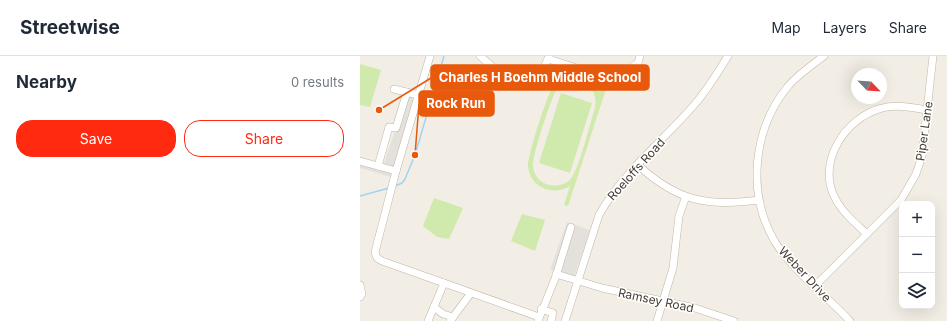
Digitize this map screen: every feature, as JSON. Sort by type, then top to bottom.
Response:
[{"type":"street","points":[[430,56],[377,242],[375,252],[377,258],[538,319],[556,274],[571,227]]},
{"type":"street","points":[[480,56],[501,74],[532,80],[541,75],[549,57],[596,74],[616,69],[627,70],[639,60]]},
{"type":"street","name":"Roeloffs Road","points":[[565,321],[599,215],[617,187],[699,100],[728,56]]},
{"type":"street","name":"Weber Drive","points":[[824,56],[803,72],[789,86],[771,113],[759,148],[756,176],[759,200],[766,222],[775,242],[791,262],[850,321]]},
{"type":"street","name":"Piper Lane","points":[[815,286],[901,200],[914,178],[922,156],[933,56]]},
{"type":"street","points":[[394,89],[418,95]]},
{"type":"street","points":[[396,128],[407,92]]},
{"type":"street","points":[[867,234],[838,204],[831,189],[830,167],[837,142],[850,127],[881,108],[895,107],[928,110]]},
{"type":"street","points":[[378,166],[389,127],[408,132]]},
{"type":"street","points":[[360,161],[396,171]]},
{"type":"street","points":[[638,165],[659,182],[686,196],[719,203],[759,200]]},
{"type":"street","points":[[658,321],[673,268],[679,216],[686,196]]},
{"type":"street","name":"Ramsey Road","points":[[556,274],[577,282],[703,310],[734,321]]},
{"type":"street","points":[[428,321],[444,283]]},
{"type":"street","points":[[360,285],[362,294],[360,297]]},
{"type":"street","points":[[434,307],[452,319],[471,293]]},
{"type":"street","points":[[541,309],[553,313],[551,321]]},
{"type":"green space","points":[[360,64],[381,70],[370,107],[360,105]]},
{"type":"green space","points":[[574,75],[591,81],[600,92],[603,82],[608,83],[568,206],[564,205],[570,186],[557,190],[544,188],[534,181],[530,175],[528,167],[534,138],[552,88],[560,79]],"holes":[[[567,81],[579,81],[588,85],[594,93],[596,103],[595,108],[584,146],[573,175],[570,180],[564,184],[552,186],[541,182],[534,172],[533,166],[536,151],[551,101],[558,87]]]},
{"type":"green space","points":[[561,93],[592,103],[570,173],[539,163]]},
{"type":"green space","points":[[434,198],[463,208],[449,239],[437,237],[423,226]]},
{"type":"green space","points":[[522,214],[545,220],[535,251],[511,241]]},
{"type":"shaded area","points":[[408,92],[420,93],[398,179],[360,168],[360,164],[382,169]]},
{"type":"shaded area","points":[[567,222],[590,230],[574,277],[550,270]]},
{"type":"waterway","points":[[395,186],[402,183],[405,179],[415,155],[444,56]]},
{"type":"waterway","points":[[360,196],[389,188]]},
{"type":"place","name":"Charles H Boehm Middle School","points":[[379,110]]},
{"type":"place","name":"Rock Run","points":[[415,155]]}]
